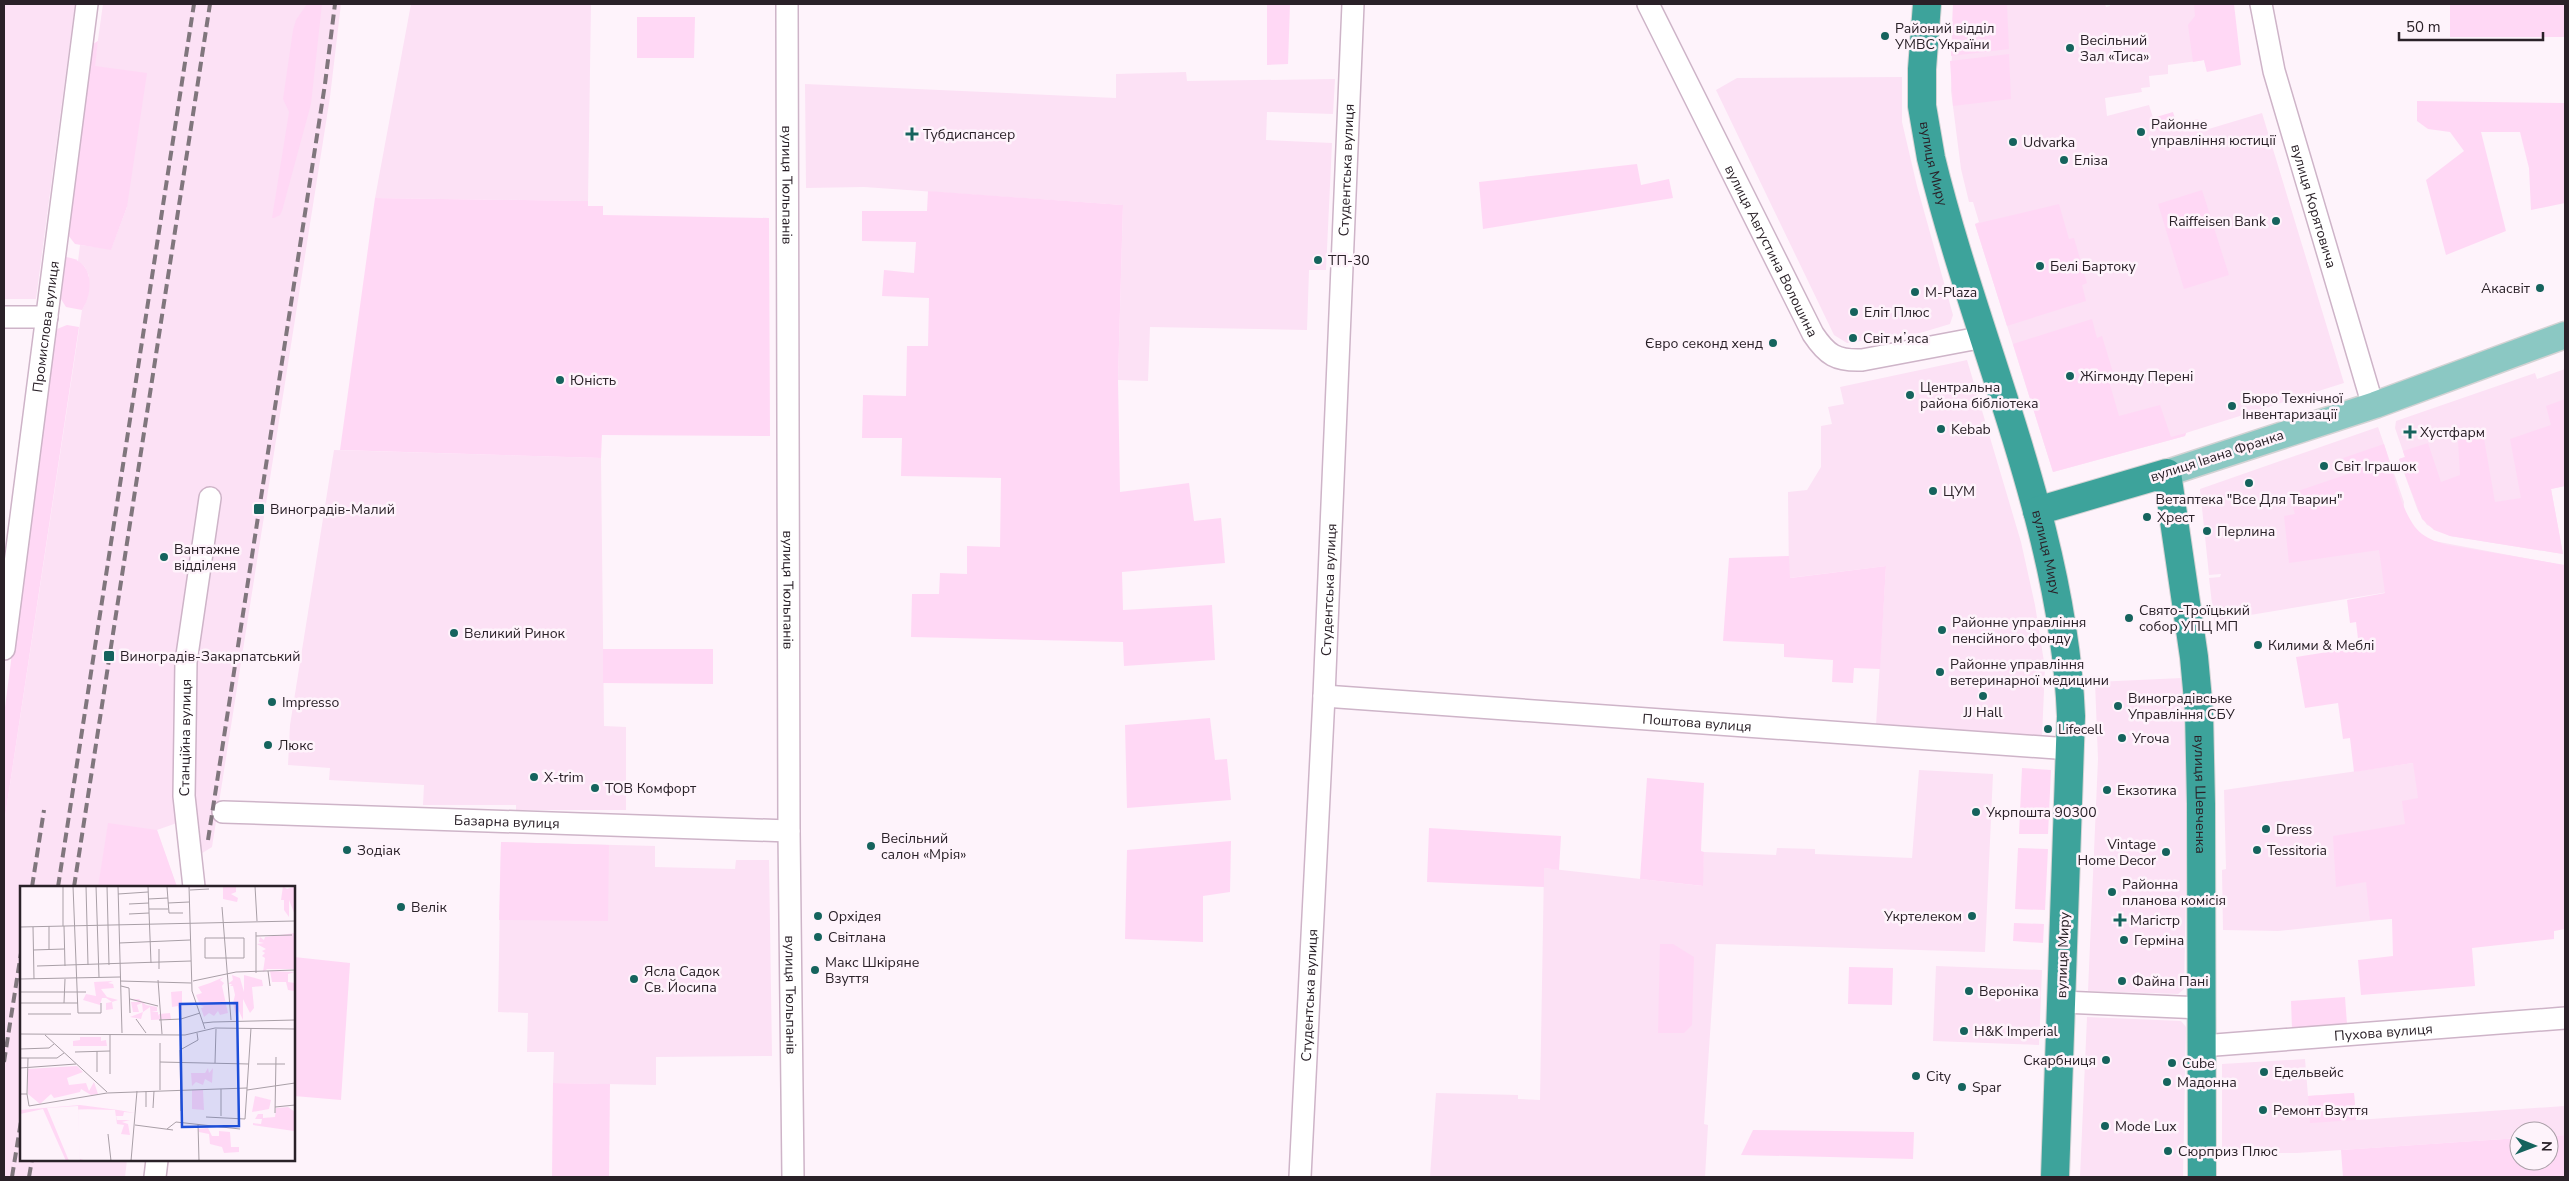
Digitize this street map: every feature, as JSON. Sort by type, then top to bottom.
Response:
[{"type":"highway","name":"вулиця Миру","points":[[1927,4],[1922,68],[1925,126],[1938,189],[2037,511],[2066,639],[2071,716],[2055,1177]]},
{"type":"highway","name":"вулиця Івана Франка","points":[[2037,511],[2167,473]]},
{"type":"highway","name":"вулиця Шевченка","points":[[2167,473],[2198,693],[2202,814],[2202,1177]]},
{"type":"main road","name":"вулиця Івана Франка","points":[[2167,473],[2373,406],[2565,335]]},
{"type":"street","name":"Промислова вулиця","points":[[4,649],[87,4]]},
{"type":"street","name":"вулиця Тюльпанів","points":[[787,4],[789,831],[793,1177]]},
{"type":"street","name":"Студентська вулиця","points":[[1300,1177],[1324,696],[1353,4]]},
{"type":"street","name":"вулиця Августина Волошина","points":[[1648,4],[1813,334],[1824,350],[1848,360],[1862,360],[1984,337]]},
{"type":"street","name":"вулиця Корятовича","points":[[2261,4],[2274,71],[2373,406]]},
{"type":"street","points":[[4,317],[47,317]]},
{"type":"street","name":"Станційна вулиця","points":[[194,886],[184,786],[186,662],[210,498]]},
{"type":"street","name":"Поштова вулиця","points":[[1324,696],[2070,749]]},
{"type":"street","name":"Базарна вулиця","points":[[223,812],[789,831]]},
{"type":"street","points":[[2062,1002],[2202,1008]]},
{"type":"street","name":"Пухова вулиця","points":[[2202,1046],[2565,1018]]},
{"type":"street","points":[[155,1177],[157,1161]]},
{"type":"shaded area","points":[[4,4],[75,4],[36,299],[4,299]]},
{"type":"shaded area","points":[[103,4],[341,4],[330,97],[212,847],[196,857],[191,818],[157,830],[177,886],[20,886],[20,1161],[127,1161],[125,1177],[4,1177],[4,824],[82,310],[85,304],[89,276],[85,267],[78,261],[80,245],[111,249],[127,207],[78,182]]},
{"type":"shaded area","points":[[307,4],[322,4],[311,104],[282,211],[280,215],[272,218],[289,112],[283,99],[293,30],[296,20]]},
{"type":"shaded area","points":[[411,4],[591,4],[588,201],[375,198]]},
{"type":"shaded area","points":[[1267,4],[1290,4],[1288,64],[1267,65]]},
{"type":"shaded area","points":[[1953,4],[2105,4],[2106,7],[2110,6],[2110,4],[2234,4],[2207,72],[2204,60],[2168,65],[2168,74],[2149,76],[2150,87],[2141,88],[2142,92],[2105,98],[2107,116],[2149,105],[2157,130],[2198,119],[2202,131],[2262,113],[2344,383],[2186,433],[2185,436],[2053,472],[1975,224],[1979,222],[1973,202],[1969,202],[1961,169],[1951,91]]},
{"type":"shaded area","points":[[1953,4],[2007,4],[2009,49],[1951,56]]},
{"type":"shaded area","points":[[2194,4],[2234,4],[2241,65],[2207,72],[2204,60],[2193,62],[2188,25],[2195,16]]},
{"type":"shaded area","points":[[2450,4],[2565,4],[2565,37],[2450,37]]},
{"type":"shaded area","points":[[637,17],[695,17],[694,58],[637,58]]},
{"type":"shaded area","points":[[98,41],[95,66],[147,73],[127,207],[111,250],[75,244],[68,235],[91,45]]},
{"type":"shaded area","points":[[2009,54],[2011,99],[1953,106],[1950,61]]},
{"type":"shaded area","points":[[1186,72],[1187,81],[1335,79],[1333,114],[1267,112],[1266,140],[1332,143],[1326,270],[1309,270],[1307,330],[1150,327],[1148,381],[1118,380],[1123,205],[864,187],[806,188],[805,84],[1116,98],[1116,74]]},
{"type":"shaded area","points":[[1902,77],[1902,122],[1917,186],[1953,315],[1950,324],[1920,333],[1847,343],[1834,335],[1716,90],[1737,78]]},
{"type":"shaded area","points":[[2417,101],[2565,103],[2565,203],[2531,210],[2529,168],[2520,132],[2481,132],[2506,231],[2446,255],[2426,180],[2464,151],[2450,132],[2428,129],[2417,121]]},
{"type":"shaded area","points":[[2173,112],[2177,125],[2157,130],[2153,118]]},
{"type":"shaded area","points":[[1637,164],[1641,185],[1669,179],[1673,198],[1483,229],[1479,182]]},
{"type":"shaded area","points":[[2202,190],[2229,275],[2184,289],[2158,204]]},
{"type":"shaded area","points":[[928,191],[1123,205],[1118,380],[1120,492],[1189,483],[1194,521],[1221,518],[1225,563],[1122,572],[1123,610],[1212,605],[1215,660],[1124,666],[1123,642],[911,637],[912,594],[939,594],[940,573],[967,574],[967,546],[1000,547],[1001,478],[901,476],[902,438],[862,438],[863,395],[906,396],[907,346],[928,346],[929,298],[882,296],[884,270],[914,273],[916,242],[862,241],[862,211],[927,211]]},
{"type":"shaded area","name":"Юність","points":[[375,198],[588,201],[588,206],[603,206],[603,215],[769,218],[770,436],[602,435],[601,458],[340,450]]},
{"type":"shaded area","points":[[2059,204],[2069,239],[2074,238],[2087,283],[2082,285],[2086,301],[2007,326],[1975,224]]},
{"type":"shaded area","points":[[66,257],[75,259],[87,270],[90,286],[82,310],[66,307],[61,299]]},
{"type":"shaded area","points":[[2092,319],[2097,338],[2102,336],[2115,379],[2109,381],[2119,416],[2160,405],[2171,437],[2186,433],[2185,436],[2053,472],[2013,344]]},
{"type":"shaded area","points":[[67,325],[79,327],[4,824],[4,715],[53,338],[57,329]]},
{"type":"shaded area","points":[[1967,360],[2021,542],[2035,605],[2045,668],[2042,736],[1876,725],[1886,566],[1789,578],[1788,492],[1807,490],[1821,467],[1821,426],[1832,424],[1828,407],[1844,404],[1840,387]]},
{"type":"shaded area","points":[[2565,369],[2565,486],[2551,489],[2563,554],[2450,536],[2427,525],[2418,511],[2399,459],[2405,457],[2395,428],[2396,421],[2535,373],[2537,379]]},
{"type":"shaded area","points":[[2565,399],[2565,486],[2551,489],[2563,554],[2450,536],[2434,530],[2422,519],[2399,459],[2405,457],[2403,451],[2428,443],[2441,482],[2460,475],[2458,441],[2483,433],[2495,502],[2521,498],[2510,439],[2551,425],[2546,406]]},
{"type":"shaded area","points":[[2378,427],[2404,502],[2401,547],[2434,541],[2557,564],[2214,621],[2209,578],[2220,577],[2221,574],[2209,575],[2200,489]]},
{"type":"shaded area","points":[[2384,444],[2403,505],[2415,527],[2422,534],[2434,541],[2447,545],[2565,565],[2565,929],[2554,931],[2554,939],[2472,948],[2475,986],[2361,995],[2358,960],[2393,956],[2392,919],[2370,920],[2366,882],[2336,887],[2333,836],[2405,824],[2402,801],[2418,798],[2413,763],[2354,772],[2350,738],[2343,739],[2338,703],[2305,708],[2296,657],[2359,647],[2356,622],[2350,623],[2347,600],[2385,593],[2379,550],[2289,563],[2284,516],[2295,514],[2289,494],[2348,474],[2343,458]]},
{"type":"shaded area","name":"Великий Ринок","points":[[334,450],[601,458],[604,726],[626,727],[626,810],[516,810],[516,805],[423,805],[424,785],[329,780],[330,768],[288,765],[290,725]]},
{"type":"shaded area","points":[[1789,556],[1790,578],[1886,566],[1880,669],[1854,668],[1853,683],[1832,682],[1833,660],[1784,657],[1784,644],[1723,641],[1729,558]]},
{"type":"shaded area","points":[[603,649],[713,649],[713,684],[603,683]]},
{"type":"shaded area","points":[[2182,678],[2188,793],[2184,989],[2178,994],[2088,991],[2098,759],[2095,682]]},
{"type":"shaded area","points":[[1210,718],[1215,760],[1227,759],[1231,800],[1127,808],[1125,725]]},
{"type":"shaded area","points":[[2413,763],[2516,905],[2278,931],[2223,930],[2222,870],[2226,869],[2224,790]]},
{"type":"shaded area","points":[[2022,768],[2051,770],[2048,834],[2019,834]]},
{"type":"shaded area","points":[[1919,770],[1993,774],[1985,952],[1716,944],[1704,1124],[1708,1125],[1705,1177],[1430,1177],[1436,1093],[1518,1095],[1518,1099],[1540,1100],[1544,868],[1702,886],[1704,852],[1776,855],[1777,848],[1815,849],[1815,854],[1912,858]]},
{"type":"shaded area","points":[[1647,778],[1704,783],[1701,851],[1704,852],[1703,886],[1640,879]]},
{"type":"shaded area","points":[[108,823],[157,830],[177,886],[98,886]]},
{"type":"shaded area","points":[[1429,828],[1561,836],[1559,870],[1544,868],[1544,887],[1427,882]]},
{"type":"shaded area","points":[[1231,841],[1230,892],[1203,896],[1203,942],[1125,939],[1127,850]]},
{"type":"shaded area","name":"Ясла Садок Св. Йосипа","points":[[501,842],[655,846],[655,867],[735,869],[736,860],[769,860],[772,1056],[656,1057],[656,1085],[553,1083],[554,1052],[527,1052],[528,1013],[498,1012]]},
{"type":"shaded area","points":[[501,842],[609,845],[608,921],[499,920]]},
{"type":"shaded area","points":[[2018,848],[2048,849],[2045,910],[2015,909]]},
{"type":"shaded area","points":[[2014,923],[2044,924],[2043,943],[2013,941]]},
{"type":"shaded area","points":[[1660,944],[1673,944],[1694,957],[1692,1025],[1684,1033],[1658,1033]]},
{"type":"shaded area","points":[[295,957],[350,963],[341,1100],[295,1096]]},
{"type":"shaded area","points":[[1936,966],[2042,970],[2039,1045],[1933,1041]]},
{"type":"shaded area","points":[[1849,967],[1893,968],[1892,1005],[1848,1004]]},
{"type":"shaded area","points":[[2345,997],[2347,1024],[2292,1029],[2291,1001]]},
{"type":"shaded area","points":[[2087,1017],[2181,1021],[2186,1027],[2183,1177],[2080,1177]]},
{"type":"shaded area","points":[[2305,1059],[2308,1096],[2354,1093],[2356,1120],[2565,1106],[2565,1135],[2559,1135],[2559,1121],[2509,1121],[2509,1139],[2297,1153],[2222,1153],[2222,1064]]},
{"type":"shaded area","points":[[553,1083],[610,1084],[609,1177],[552,1177]]},
{"type":"shaded area","points":[[2354,1093],[2356,1120],[2310,1123],[2308,1096]]},
{"type":"shaded area","points":[[1753,1130],[1914,1132],[1913,1159],[1741,1155]]},
{"type":"shaded area","points":[[2559,1135],[2565,1135],[2565,1177],[2343,1177],[2341,1150],[2509,1139],[2509,1171],[2559,1171]]},
{"type":"railway","points":[[58,886],[194,4]]},
{"type":"railway","points":[[74,886],[210,4]]},
{"type":"railway","points":[[208,840],[325,84],[335,4]]},
{"type":"railway","points":[[32,886],[44,810]]},
{"type":"railway","points":[[4,1062],[20,959]]},
{"type":"railway","points":[[12,1177],[20,1127]]},
{"type":"railway","points":[[29,1177],[32,1161]]},
{"type":"place","name":"Районий відділ УМВС України","points":[[1885,36]]},
{"type":"place","name":"Весільний Зал «Тиса»","points":[[2070,48]]},
{"type":"place","name":"Районне управління юстиції","points":[[2141,132]]},
{"type":"place","name":"Тубдиспансер","points":[[912,134]]},
{"type":"place","name":"Udvarka","points":[[2013,142]]},
{"type":"place","name":"Еліза","points":[[2064,160]]},
{"type":"place","name":"Raiffeisen Bank","points":[[2276,221]]},
{"type":"place","name":"ТП-30","points":[[1318,260]]},
{"type":"place","name":"Белі Бартоку","points":[[2040,266]]},
{"type":"place","name":"Акасвіт","points":[[2540,288]]},
{"type":"place","name":"M-Plaza","points":[[1915,292]]},
{"type":"place","name":"Еліт Плюс","points":[[1854,312]]},
{"type":"place","name":"Світ мʼяса","points":[[1853,338]]},
{"type":"place","name":"Євро секонд хенд","points":[[1773,343]]},
{"type":"place","name":"Жігмонду Перені","points":[[2070,376]]},
{"type":"place","name":"Юність","points":[[560,380]]},
{"type":"place","name":"Центральна района бібліотека","points":[[1910,395]]},
{"type":"place","name":"Бюро Технічної Інвентаризації","points":[[2232,406]]},
{"type":"place","name":"Kebab","points":[[1941,429]]},
{"type":"place","name":"Хустфарм","points":[[2410,432]]},
{"type":"place","name":"Світ Іграшок","points":[[2324,466]]},
{"type":"place","name":"Ветаптека \"Все Для Тварин\"","points":[[2249,483]]},
{"type":"place","name":"ЦУМ","points":[[1933,491]]},
{"type":"place","name":"Виноградів-Малий","points":[[259,509]]},
{"type":"place","name":"Хрест","points":[[2147,517]]},
{"type":"place","name":"Перлина","points":[[2207,531]]},
{"type":"place","name":"Вантажне відділеня","points":[[164,557]]},
{"type":"place","name":"Свято-Троїцький собор УПЦ МП","points":[[2129,618]]},
{"type":"place","name":"Районне управління пенсійного фонду","points":[[1942,630]]},
{"type":"place","name":"Великий Ринок","points":[[454,633]]},
{"type":"place","name":"Килими & Меблі","points":[[2258,645]]},
{"type":"place","name":"Виноградів-Закарпатський","points":[[109,656]]},
{"type":"place","name":"Районне управління ветеринарної медицини","points":[[1940,672]]},
{"type":"place","name":"JJ Hall","points":[[1983,696]]},
{"type":"place","name":"Impresso","points":[[272,702]]},
{"type":"place","name":"Виноградівське Управління СБУ","points":[[2118,706]]},
{"type":"place","name":"Lifecell","points":[[2048,729]]},
{"type":"place","name":"Угоча","points":[[2122,738]]},
{"type":"place","name":"Люкс","points":[[268,745]]},
{"type":"place","name":"X-trim","points":[[534,777]]},
{"type":"place","name":"ТОВ Комфорт","points":[[595,788]]},
{"type":"place","name":"Екзотика","points":[[2107,790]]},
{"type":"place","name":"Укрпошта 90300","points":[[1976,812]]},
{"type":"place","name":"Dress","points":[[2266,829]]},
{"type":"place","name":"Весільний салон «Мрія»","points":[[871,846]]},
{"type":"place","name":"Зодіак","points":[[347,850]]},
{"type":"place","name":"Tessitoria","points":[[2257,850]]},
{"type":"place","name":"Vintage Home Decor","points":[[2166,852]]},
{"type":"place","name":"Районна планова комісія","points":[[2112,892]]},
{"type":"place","name":"Велік","points":[[401,907]]},
{"type":"place","name":"Орхідея","points":[[818,916]]},
{"type":"place","name":"Укртелеком","points":[[1972,916]]},
{"type":"place","name":"Магістр","points":[[2120,920]]},
{"type":"place","name":"Світлана","points":[[818,937]]},
{"type":"place","name":"Герміна","points":[[2124,940]]},
{"type":"place","name":"Макс Шкіряне Взуття","points":[[815,970]]},
{"type":"place","name":"Ясла Садок Св. Йосипа","points":[[634,979]]},
{"type":"place","name":"Файна Пані","points":[[2122,981]]},
{"type":"place","name":"Вероніка","points":[[1969,991]]},
{"type":"place","name":"H&K Imperial","points":[[1964,1031]]},
{"type":"place","name":"Скарбниця","points":[[2106,1060]]},
{"type":"place","name":"Cube","points":[[2172,1063]]},
{"type":"place","name":"Едельвейс","points":[[2264,1072]]},
{"type":"place","name":"City","points":[[1916,1076]]},
{"type":"place","name":"Мадонна","points":[[2167,1082]]},
{"type":"place","name":"Spar","points":[[1962,1087]]},
{"type":"place","name":"Ремонт Взуття","points":[[2263,1110]]},
{"type":"place","name":"Mode Lux","points":[[2105,1126]]},
{"type":"place","name":"Сюрприз Плюс","points":[[2168,1151]]}]
